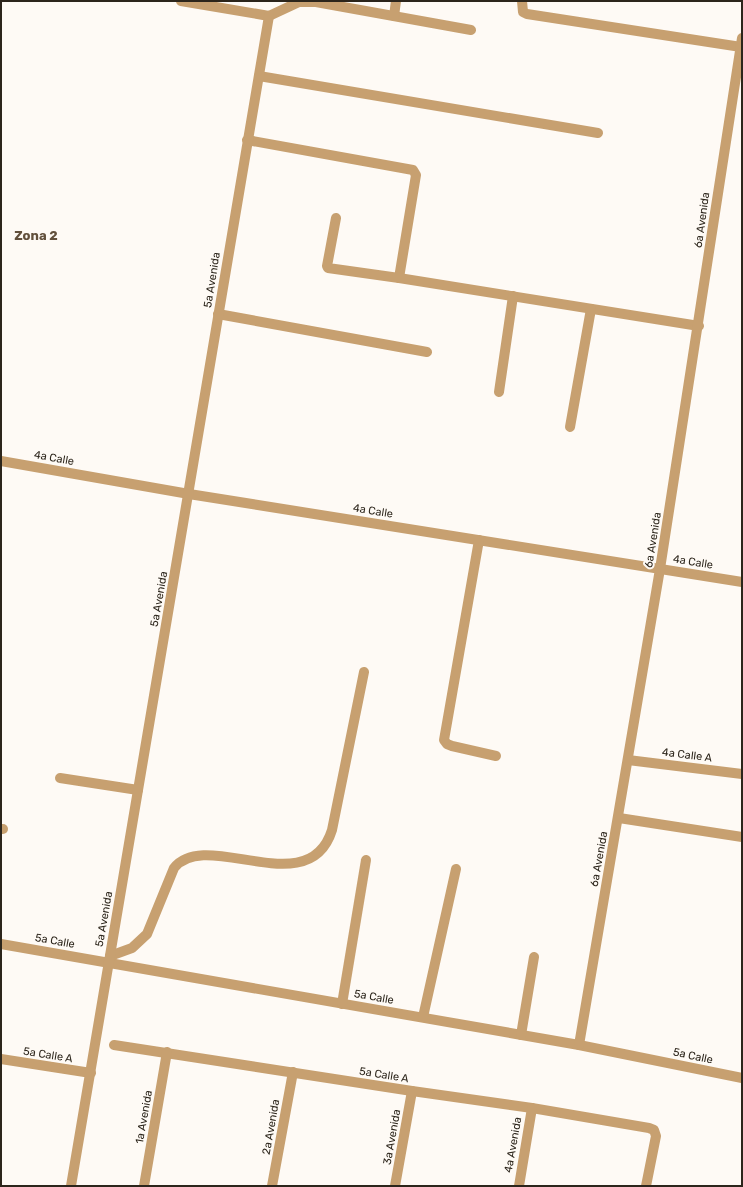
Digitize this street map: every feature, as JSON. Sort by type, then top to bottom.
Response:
[{"type":"street","points":[[181,1],[208,3],[269,16],[299,2],[316,2],[471,30]]},
{"type":"street","points":[[394,16],[396,1]]},
{"type":"street","points":[[522,1],[522,12],[526,14],[741,42]]},
{"type":"street","name":"5a Avenida","points":[[71,1186],[269,16]]},
{"type":"street","name":"6a Avenida","points":[[579,1045],[619,818],[738,94],[741,42]]},
{"type":"street","points":[[259,76],[598,133]]},
{"type":"street","points":[[247,140],[414,170],[416,175],[399,278]]},
{"type":"street","points":[[336,218],[327,267],[699,326]]},
{"type":"street","points":[[499,392],[513,296]]},
{"type":"street","points":[[570,427],[591,308]]},
{"type":"street","points":[[218,314],[427,352]]},
{"type":"street","name":"4a Calle","points":[[1,461],[189,494],[742,582]]},
{"type":"street","points":[[479,540],[444,740],[447,744],[452,746],[496,756]]},
{"type":"street","points":[[109,959],[132,948],[147,934],[174,868],[178,863],[187,859],[213,856],[290,864],[312,858],[322,851],[329,841],[332,830],[364,672]]},
{"type":"street","name":"4a Calle A","points":[[628,760],[742,774]]},
{"type":"street","points":[[60,778],[138,790]]},
{"type":"street","points":[[619,818],[742,837]]},
{"type":"street","points":[[342,1004],[366,860]]},
{"type":"street","points":[[423,1018],[456,868]]},
{"type":"street","name":"5a Calle","points":[[1,944],[109,959],[342,1004],[579,1045],[742,1078]]},
{"type":"street","points":[[521,1035],[534,957]]},
{"type":"street","name":"5a Calle A","points":[[114,1045],[167,1052],[412,1092],[532,1108],[649,1128],[654,1130],[656,1136],[646,1186]]},
{"type":"street","name":"1a Avenida","points":[[144,1186],[167,1052]]},
{"type":"street","name":"5a Calle A","points":[[1,1059],[91,1073]]},
{"type":"street","name":"2a Avenida","points":[[272,1186],[293,1072]]},
{"type":"street","name":"3a Avenida","points":[[395,1186],[412,1092]]},
{"type":"street","name":"4a Avenida","points":[[518,1186],[532,1108]]},
{"type":"district","name":"Zona 2","points":[[36,235]]}]
